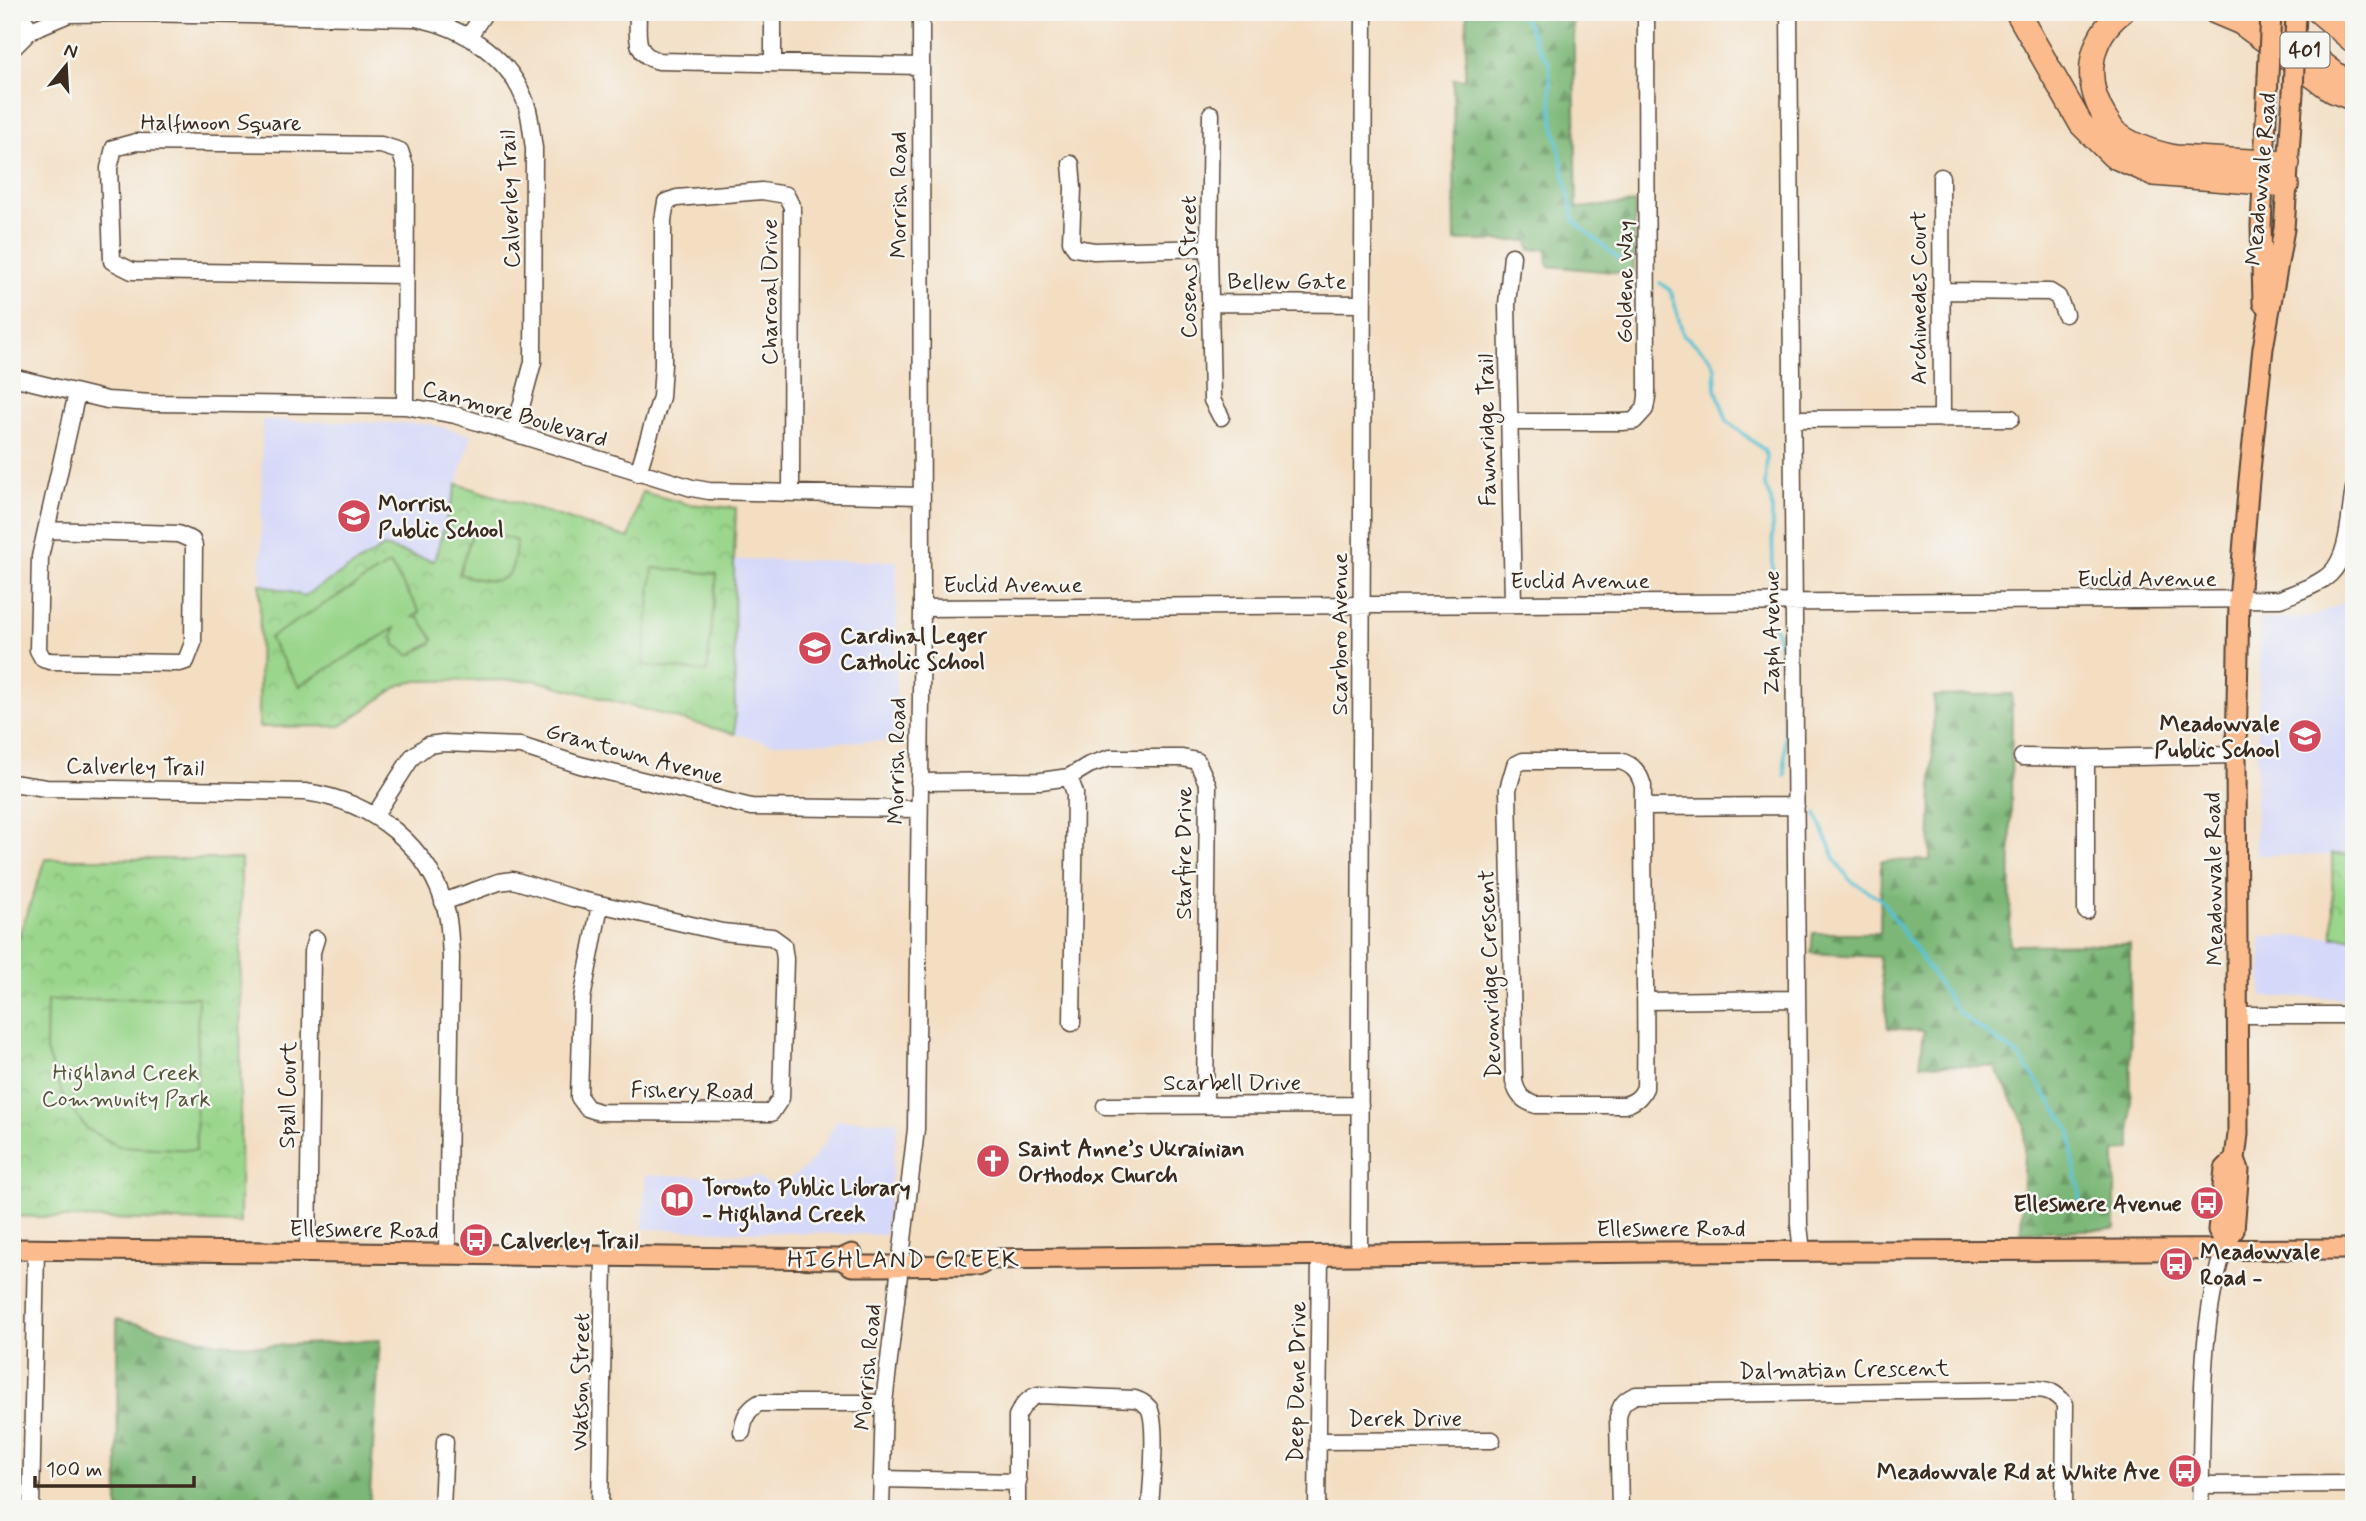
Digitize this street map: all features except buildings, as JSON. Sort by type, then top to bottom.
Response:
[{"type":"highway","points":[[2017,12],[2081,124],[2113,156],[2154,174],[2264,172]]},
{"type":"highway","points":[[2122,12],[2100,36],[2091,63],[2092,91],[2114,131],[2138,146],[2157,153],[2288,174]]},
{"type":"highway","points":[[2215,12],[2241,23],[2333,91],[2354,99]]},
{"type":"highway","name":"401","points":[[2256,12],[2354,88]]},
{"type":"highway","name":"401","points":[[2319,12],[2354,42]]},
{"type":"main road","name":"Meadowvale Road","points":[[2263,348],[2261,226],[2271,12]]},
{"type":"main road","name":"Meadowvale Road","points":[[2224,1245],[2234,1230],[2239,1170],[2235,1159],[2238,1134],[2239,1015],[2236,755],[2239,600],[2263,348],[2284,229],[2296,12]]},
{"type":"main road","name":"Ellesmere Road","points":[[12,1249],[841,1259],[852,1266],[900,1260],[978,1265],[988,1259],[1802,1252],[2224,1245],[2354,1249]]},
{"type":"street","points":[[18,12],[31,30]]},
{"type":"street","points":[[469,36],[485,12]]},
{"type":"street","points":[[638,12],[639,49],[652,59],[920,66]]},
{"type":"street","points":[[773,12],[773,63]]},
{"type":"street","name":"Morrish Road","points":[[881,1509],[884,1403],[916,1129],[922,608],[921,12]]},
{"type":"street","name":"Scarboro Avenue","points":[[1359,1255],[1364,12]]},
{"type":"street","name":"Goldene Way","points":[[1509,422],[1634,421],[1645,409],[1646,12]]},
{"type":"street","name":"Zaph Avenue","points":[[1789,12],[1796,999],[1799,1225],[1802,1252]]},
{"type":"street","name":"Calverley Trail","points":[[12,49],[31,30],[69,14],[123,13],[381,15],[435,22],[469,36],[487,49],[512,77],[528,109],[534,148],[533,362],[514,433]]},
{"type":"street","name":"Cosens Street","points":[[1211,114],[1209,248],[1212,400],[1221,417]]},
{"type":"street","name":"Halfmoon Square","points":[[404,275],[132,271],[112,261],[109,168],[114,148],[136,142],[381,145],[400,151],[406,169],[405,406]]},
{"type":"street","points":[[1072,163],[1071,241],[1075,248],[1094,251],[1209,248]]},
{"type":"street","name":"Archimedes Court","points":[[1941,177],[1942,419]]},
{"type":"street","name":"Charcoal Drive","points":[[638,473],[661,397],[663,220],[666,202],[677,198],[762,191],[786,195],[792,207],[791,492]]},
{"type":"street","name":"Fawnridge Trail","points":[[1512,256],[1507,304],[1513,603]]},
{"type":"street","points":[[1941,291],[2050,292],[2059,297],[2065,314]]},
{"type":"street","name":"Bellew Gate","points":[[1211,303],[1363,304]]},
{"type":"street","name":"Canmore Boulevard","points":[[12,377],[107,400],[405,406],[439,411],[638,473],[709,491],[920,496]]},
{"type":"street","points":[[46,530],[178,534],[192,540],[193,643],[186,661],[55,661],[43,659],[38,650],[38,570],[46,530],[77,393]]},
{"type":"street","points":[[1793,419],[2011,418]]},
{"type":"street","name":"Euclid Avenue","points":[[922,608],[2280,598],[2329,575],[2339,564],[2354,489]]},
{"type":"street","name":"Grantown Avenue","points":[[375,815],[412,757],[428,745],[443,743],[521,746],[580,765],[751,807],[918,809]]},
{"type":"street","points":[[2022,757],[2236,755]]},
{"type":"street","name":"Starfire Drive","points":[[919,782],[1041,781],[1069,777],[1089,765],[1110,758],[1182,758],[1197,761],[1208,785],[1205,1105]]},
{"type":"street","points":[[2086,758],[2086,911]]},
{"type":"street","name":"Devonridge Crescent","points":[[1523,761],[1619,761],[1630,764],[1640,777],[1647,1001],[1645,1088],[1641,1097],[1624,1105],[1536,1105],[1525,1101],[1516,1091],[1508,848],[1509,782],[1515,765],[1523,761]]},
{"type":"street","points":[[1069,777],[1075,793],[1072,1023]]},
{"type":"street","name":"Calverley Trail","points":[[12,783],[46,788],[305,792],[343,800],[375,815],[407,841],[434,880],[449,924],[447,1255]]},
{"type":"street","points":[[1643,807],[1796,806]]},
{"type":"street","name":"Fishery Road","points":[[443,902],[499,882],[513,880],[600,905],[722,932],[772,937],[783,946],[785,959],[781,1098],[771,1113],[599,1112],[587,1108],[579,1097],[579,1023],[600,905]]},
{"type":"street","name":"Spall Court","points":[[308,1253],[312,952],[316,939]]},
{"type":"street","points":[[1647,1001],[1796,999]]},
{"type":"street","points":[[2239,1015],[2354,1015]]},
{"type":"street","name":"Scarbell Drive","points":[[1105,1106],[1360,1105]]},
{"type":"street","name":"Meadowvale Road","points":[[2200,1509],[2207,1337],[2217,1271],[2224,1245]]},
{"type":"street","points":[[31,1509],[36,1249]]},
{"type":"street","name":"Deep Dene Drive","points":[[1317,1509],[1320,1256]]},
{"type":"street","name":"Watson Street","points":[[600,1509],[604,1257]]},
{"type":"street","name":"Dalmatian Crescent","points":[[1620,1509],[1618,1418],[1625,1399],[1636,1395],[2033,1389],[2048,1389],[2065,1404],[2064,1509]]},
{"type":"street","points":[[1017,1509],[1017,1416],[1021,1407],[1033,1397],[1135,1399],[1144,1402],[1150,1410],[1153,1424],[1150,1509]]},
{"type":"street","points":[[742,1432],[743,1419],[749,1409],[760,1403],[884,1403]]},
{"type":"street","name":"Derek Drive","points":[[1318,1441],[1492,1440]]},
{"type":"street","points":[[442,1509],[445,1441]]},
{"type":"street","points":[[881,1479],[1018,1482]]},
{"type":"street","points":[[2201,1485],[2354,1485]]},
{"type":"shaded area","name":"Morrish Public School","points":[[262,420],[430,424],[472,435],[434,561],[384,547],[304,596],[261,584]]},
{"type":"shaded area","name":"Cardinal Leger Catholic School","points":[[734,560],[897,561],[896,741],[772,743],[735,734]]},
{"type":"shaded area","name":"Meadowvale Public School","points":[[2354,589],[2354,855],[2255,855],[2260,619],[2313,617],[2346,601]]},
{"type":"shaded area","points":[[2261,936],[2354,937],[2354,998],[2262,997]]},
{"type":"shaded area","points":[[837,1120],[898,1121],[885,1235],[643,1229],[646,1175],[758,1177],[768,1184],[787,1181],[806,1167],[822,1147]]},
{"type":"green space","points":[[1467,12],[1573,12],[1577,208],[1635,203],[1634,274],[1548,266],[1547,249],[1530,250],[1528,241],[1455,241],[1453,79],[1465,79]]},
{"type":"green space","points":[[457,484],[629,538],[642,492],[687,504],[736,508],[735,734],[534,680],[417,681],[400,685],[341,726],[259,727],[260,584],[304,596],[384,547],[434,561]]},
{"type":"green space","points":[[474,528],[517,541],[513,564],[505,577],[490,581],[459,574]]},
{"type":"green space","points":[[390,564],[420,612],[413,617],[419,618],[433,638],[432,643],[410,655],[395,645],[395,628],[299,686],[269,638]]},
{"type":"green space","points":[[653,568],[717,574],[707,672],[643,665]]},
{"type":"green space","points":[[2012,694],[2010,945],[2130,944],[2131,1149],[2115,1152],[2115,1229],[2021,1232],[2025,1124],[1995,1067],[1920,1064],[1924,1031],[1888,1028],[1879,957],[1811,953],[1813,933],[1880,933],[1881,861],[1930,860],[1934,696]]},
{"type":"green space","points":[[2332,854],[2354,855],[2354,937],[2333,937]]},
{"type":"green space","name":"Highland Creek Community Park","points":[[46,859],[241,859],[240,1223],[12,1216],[12,955]]},
{"type":"green space","points":[[198,997],[196,1150],[118,1146],[87,1129],[64,1098],[46,1051],[47,1001]]},
{"type":"green space","points":[[117,1319],[219,1343],[263,1346],[380,1340],[369,1509],[118,1509]]},
{"type":"waterway","points":[[1517,12],[1527,23],[1537,46],[1549,62],[1552,114],[1574,221],[1619,259]]},
{"type":"waterway","points":[[1660,283],[1671,291],[1683,334],[1710,357],[1715,367],[1716,389],[1727,421],[1764,450],[1767,457],[1765,486],[1772,509],[1773,579]]},
{"type":"waterway","points":[[1773,624],[1781,652],[1783,673],[1785,776]]},
{"type":"waterway","points":[[1816,814],[1836,861],[1850,880],[1881,899],[1959,1013],[2020,1057],[2071,1131],[2073,1160],[2080,1192],[2079,1206]]},
{"type":"place","name":"Morrish Public School","points":[[354,516]]},
{"type":"place","name":"Cardinal Leger Catholic School","points":[[815,648]]},
{"type":"place","name":"Meadowvale Public School","points":[[2305,736]]},
{"type":"place","name":"Saint Anne’s Ukrainian Orthodox Church","points":[[993,1161]]},
{"type":"place","name":"Toronto Public Library - Highland Creek","points":[[677,1200]]},
{"type":"place","name":"Ellesmere Avenue","points":[[2207,1203]]},
{"type":"place","name":"Calverley Trail","points":[[476,1240]]},
{"type":"place","name":"Meadowvale Road -","points":[[2176,1264]]},
{"type":"place","name":"Meadowvale Rd at White Ave","points":[[2185,1471]]},
{"type":"district","name":"HIGHLAND CREEK","points":[[904,1259]]}]
